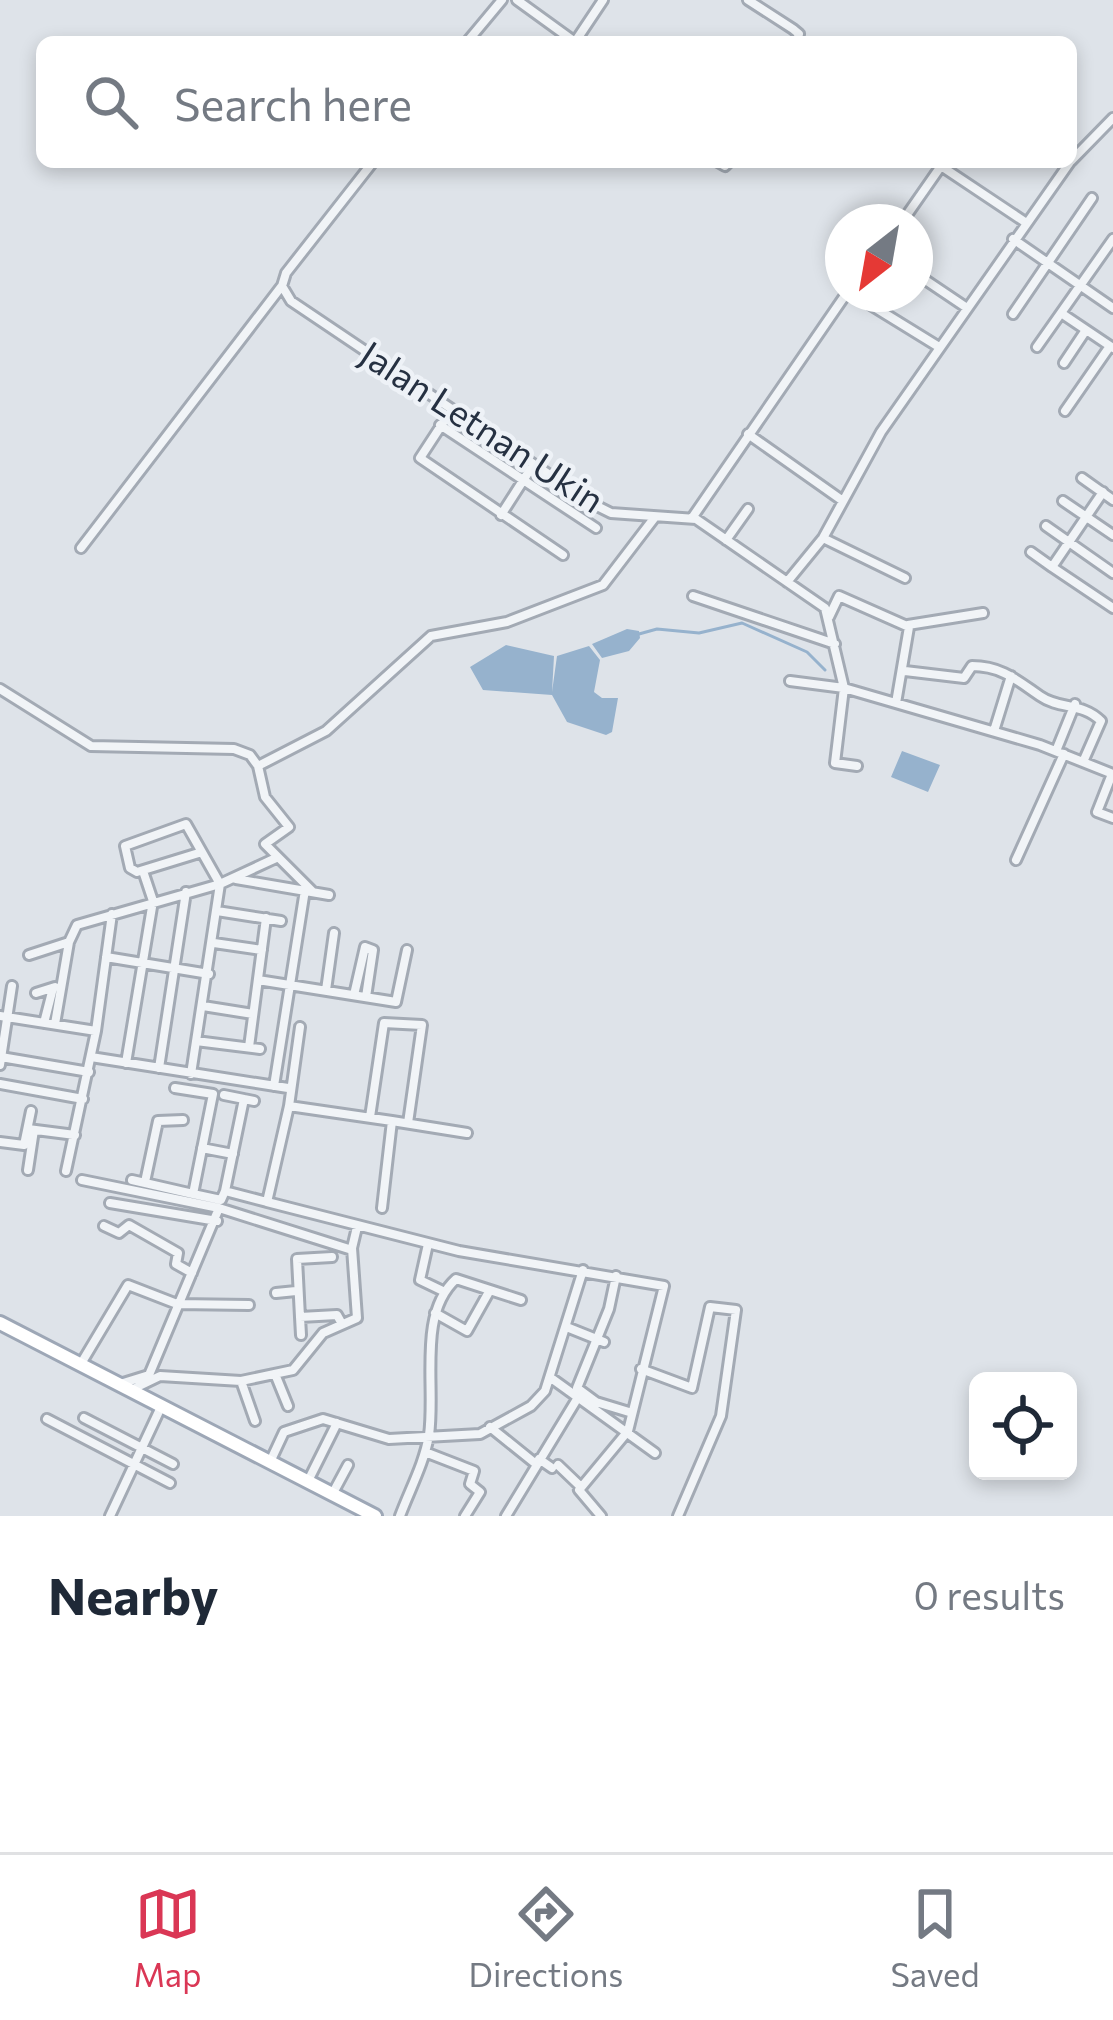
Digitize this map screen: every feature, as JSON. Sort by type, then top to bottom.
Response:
[{"type":"main road","points":[[0,1323],[375,1516]]},
{"type":"street","points":[[471,36],[502,0]]},
{"type":"street","points":[[518,0],[567,36]]},
{"type":"street","points":[[579,36],[602,0]]},
{"type":"street","points":[[748,0],[798,36]]},
{"type":"street","points":[[1077,155],[1113,118]]},
{"type":"street","points":[[81,548],[368,168]]},
{"type":"street","points":[[915,204],[940,168]]},
{"type":"street","points":[[944,168],[1025,222]]},
{"type":"street","points":[[787,582],[823,538],[939,347],[1066,168]]},
{"type":"street","points":[[1013,314],[1092,198]]},
{"type":"street","points":[[1013,238],[1113,308]]},
{"type":"street","points":[[1037,347],[1113,239]]},
{"type":"street","points":[[1100,258],[1113,267]]},
{"type":"street","points":[[933,285],[967,308]]},
{"type":"street","name":"Jalan Letnan Ukin","points":[[282,286],[291,302],[607,512],[692,518],[787,582],[829,617]]},
{"type":"street","points":[[692,518],[837,312]]},
{"type":"street","points":[[880,312],[939,347]]},
{"type":"street","points":[[1061,313],[1112,347],[1066,412]]},
{"type":"street","points":[[1064,363],[1086,330]]},
{"type":"street","points":[[452,409],[420,458],[563,555]]},
{"type":"street","points":[[440,425],[596,528]]},
{"type":"street","points":[[748,434],[843,501]]},
{"type":"street","points":[[501,515],[533,465]]},
{"type":"street","points":[[1082,478],[1112,498]]},
{"type":"street","points":[[1052,567],[1102,492]]},
{"type":"street","points":[[1063,501],[1113,536]]},
{"type":"street","points":[[726,540],[748,508]]},
{"type":"street","points":[[258,766],[326,731],[431,636],[507,622],[602,585],[656,515]]},
{"type":"street","points":[[1046,526],[1113,573]]},
{"type":"street","points":[[823,538],[905,578]]},
{"type":"street","points":[[1031,552],[1113,608]]},
{"type":"street","points":[[693,596],[836,645]]},
{"type":"street","points":[[857,766],[836,763],[844,688],[829,617],[839,596],[907,626],[983,614]]},
{"type":"street","points":[[896,703],[905,671],[907,626]]},
{"type":"street","points":[[905,671],[964,678],[970,668],[983,666],[1011,676],[1041,697],[1075,704],[1101,721],[1083,762]]},
{"type":"street","points":[[994,731],[1011,676]]},
{"type":"street","points":[[790,681],[844,688],[994,731],[1113,774],[1097,812],[1113,818]]},
{"type":"street","points":[[0,689],[91,746],[234,749],[250,755],[258,766],[265,797],[289,827],[265,841],[309,891]]},
{"type":"street","points":[[1016,860],[1075,704]]},
{"type":"street","points":[[191,1073],[220,884],[202,852],[184,824],[128,841],[130,868],[143,871],[202,852]]},
{"type":"street","points":[[50,1024],[77,925],[220,884],[276,858]]},
{"type":"street","points":[[126,1063],[153,901],[143,871]]},
{"type":"street","points":[[233,879],[329,895]]},
{"type":"street","points":[[274,1086],[288,985],[309,891]]},
{"type":"street","points":[[159,1068],[186,892]]},
{"type":"street","points":[[218,911],[281,921]]},
{"type":"street","points":[[66,1171],[89,1072],[112,914]]},
{"type":"street","points":[[249,1047],[266,919]]},
{"type":"street","points":[[326,990],[334,933]]},
{"type":"street","points":[[29,955],[69,942]]},
{"type":"street","points":[[214,943],[262,950]]},
{"type":"street","points":[[365,946],[373,950],[360,996],[365,946]]},
{"type":"street","points":[[258,980],[398,1001],[407,950]]},
{"type":"street","points":[[106,957],[209,974]]},
{"type":"street","points":[[13,986],[4,1017],[1,1061],[89,1072]]},
{"type":"street","points":[[36,992],[57,986]]},
{"type":"street","points":[[203,1006],[253,1014]]},
{"type":"street","points":[[4,1017],[96,1030]]},
{"type":"street","points":[[370,1118],[384,1022],[422,1025],[409,1123]]},
{"type":"street","points":[[267,1202],[289,1106],[300,1027]]},
{"type":"street","points":[[196,1041],[260,1049]]},
{"type":"street","points":[[91,1057],[288,1088]]},
{"type":"street","points":[[0,1084],[83,1099]]},
{"type":"street","points":[[175,1088],[213,1094],[193,1193]]},
{"type":"street","points":[[133,1180],[221,1200],[249,1100],[224,1095]]},
{"type":"street","points":[[289,1106],[467,1133]]},
{"type":"street","points":[[28,1170],[31,1112]]},
{"type":"street","points":[[145,1182],[158,1121],[182,1120]]},
{"type":"street","points":[[382,1208],[392,1120]]},
{"type":"street","points":[[31,1129],[75,1135]]},
{"type":"street","points":[[0,1142],[28,1145]]},
{"type":"street","points":[[202,1148],[233,1154]]},
{"type":"street","points":[[82,1180],[219,1208],[352,1250]]},
{"type":"street","points":[[225,1191],[428,1244],[664,1286],[629,1412],[628,1431],[579,1493],[589,1512],[601,1516]]},
{"type":"street","points":[[110,1203],[217,1221]]},
{"type":"street","points":[[125,1387],[149,1375],[219,1208]]},
{"type":"street","points":[[104,1226],[120,1233],[129,1225],[178,1253],[176,1264],[192,1274]]},
{"type":"street","points":[[125,1387],[160,1376],[241,1382],[293,1370],[323,1333],[357,1317],[352,1250],[357,1227]]},
{"type":"street","points":[[428,1244],[420,1280],[445,1292]]},
{"type":"street","points":[[301,1335],[297,1259],[332,1256]]},
{"type":"street","points":[[269,1462],[288,1428],[323,1419],[381,1438],[476,1436],[536,1402],[558,1362],[583,1270]]},
{"type":"street","points":[[616,1276],[600,1340],[578,1390],[629,1412]]},
{"type":"street","points":[[400,1516],[428,1438],[434,1312],[445,1292],[455,1279],[521,1300]]},
{"type":"street","points":[[82,1362],[110,1323],[124,1287],[137,1286],[177,1304],[249,1305]]},
{"type":"street","points":[[434,1312],[467,1331],[490,1290]]},
{"type":"street","points":[[276,1293],[296,1291]]},
{"type":"street","points":[[641,1369],[692,1388],[710,1306],[736,1310],[721,1417],[678,1516]]},
{"type":"street","points":[[300,1317],[337,1315],[342,1324]]},
{"type":"street","points":[[569,1328],[600,1340]]},
{"type":"street","points":[[275,1374],[288,1406]]},
{"type":"street","points":[[552,1376],[655,1454]]},
{"type":"street","points":[[241,1382],[255,1420]]},
{"type":"street","points":[[506,1516],[577,1399]]},
{"type":"street","points":[[110,1516],[160,1407]]},
{"type":"street","points":[[84,1418],[173,1464]]},
{"type":"street","points":[[46,1419],[170,1483]]},
{"type":"street","points":[[309,1479],[337,1424]]},
{"type":"street","points":[[490,1427],[581,1486]]},
{"type":"street","points":[[425,1452],[474,1471],[470,1484],[480,1492],[466,1516]]},
{"type":"street","points":[[334,1491],[348,1465]]},
{"type":"water","points":[[627,629],[639,631],[640,638],[629,651],[602,658],[592,644]]},
{"type":"water","points":[[506,645],[554,656],[552,692],[557,656],[589,646],[600,660],[594,692],[602,698],[618,698],[612,732],[606,735],[567,722],[552,695],[483,690],[470,667]]},
{"type":"water","points":[[902,751],[940,765],[928,792],[891,777]]},
{"type":"waterway","points":[[639,634],[657,629],[699,633],[742,623],[807,652],[825,670]]}]
